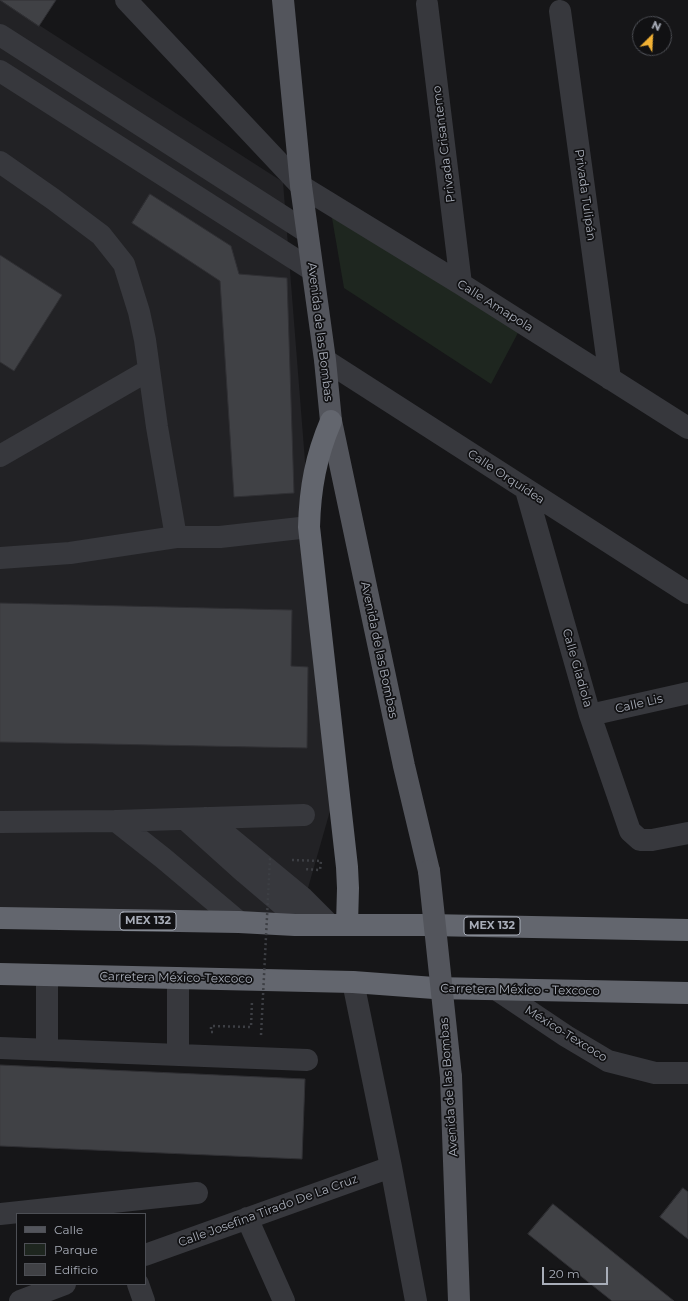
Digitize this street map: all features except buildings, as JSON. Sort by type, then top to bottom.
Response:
[{"type":"highway","points":[[331,421],[323,439],[313,479],[309,503],[309,527],[348,867],[348,888],[338,925]]},
{"type":"highway","name":"MEX 132","points":[[0,918],[239,922],[301,925],[436,925],[688,930]]},
{"type":"highway","name":"Carretera México-Texcoco","points":[[0,974],[353,982]]},
{"type":"highway","name":"Carretera México - Texcoco","points":[[353,982],[434,988],[688,993]]},
{"type":"main road","name":"Avenida de las Bombas","points":[[283,0],[301,186],[325,360],[331,421],[404,766],[429,871],[451,1078],[458,1301]]},
{"type":"street","name":"Calle Amapola","points":[[126,0],[301,186],[461,284],[688,428]]},
{"type":"street","name":"Privada Crisantemo","points":[[428,4],[461,284]]},
{"type":"street","name":"Privada Tulipán","points":[[560,11],[610,379]]},
{"type":"street","points":[[0,35],[307,232]]},
{"type":"street","points":[[0,71],[312,270]]},
{"type":"street","points":[[0,162],[101,235],[124,264],[145,340],[157,427],[176,537]]},
{"type":"street","name":"Calle Orquídea","points":[[325,360],[688,593]]},
{"type":"street","points":[[0,456],[149,370]]},
{"type":"street","name":"Calle Gladiola","points":[[526,490],[590,714],[630,831],[640,840],[652,840],[688,833]]},
{"type":"street","points":[[0,558],[70,553],[176,537],[220,537],[309,527]]},
{"type":"street","name":"Calle Lis","points":[[590,714],[688,693]]},
{"type":"street","points":[[0,822],[116,821],[304,815]]},
{"type":"street","points":[[195,818],[338,925]]},
{"type":"street","points":[[195,818],[245,873],[301,925]]},
{"type":"street","points":[[116,821],[163,858],[239,922]]},
{"type":"street","points":[[47,975],[47,1050]]},
{"type":"street","points":[[178,978],[178,1055]]},
{"type":"street","points":[[353,982],[391,1167],[416,1301]]},
{"type":"street","name":"México-Texcoco","points":[[496,989],[566,1036],[608,1061],[655,1073],[688,1073]]},
{"type":"street","points":[[0,1048],[307,1060]]},
{"type":"street","name":"Calle Josefina Tirado De La Cruz","points":[[146,1255],[391,1167]]},
{"type":"street","points":[[0,1214],[197,1193]]},
{"type":"street","points":[[247,1218],[284,1301]]},
{"type":"street","points":[[20,1301],[62,1285]]},
{"type":"street","points":[[138,1285],[144,1301]]},
{"type":"path","points":[[254,1034],[261,1034],[270,858],[277,859]]},
{"type":"path","points":[[292,860],[321,861],[320,870],[304,869]]},
{"type":"path","points":[[218,1032],[211,1032],[211,1026],[251,1027]]},
{"type":"shaded area","points":[[0,0],[283,182],[332,804],[298,923],[0,918]]},
{"type":"green space","points":[[331,212],[520,329],[491,384],[344,288]]}]
